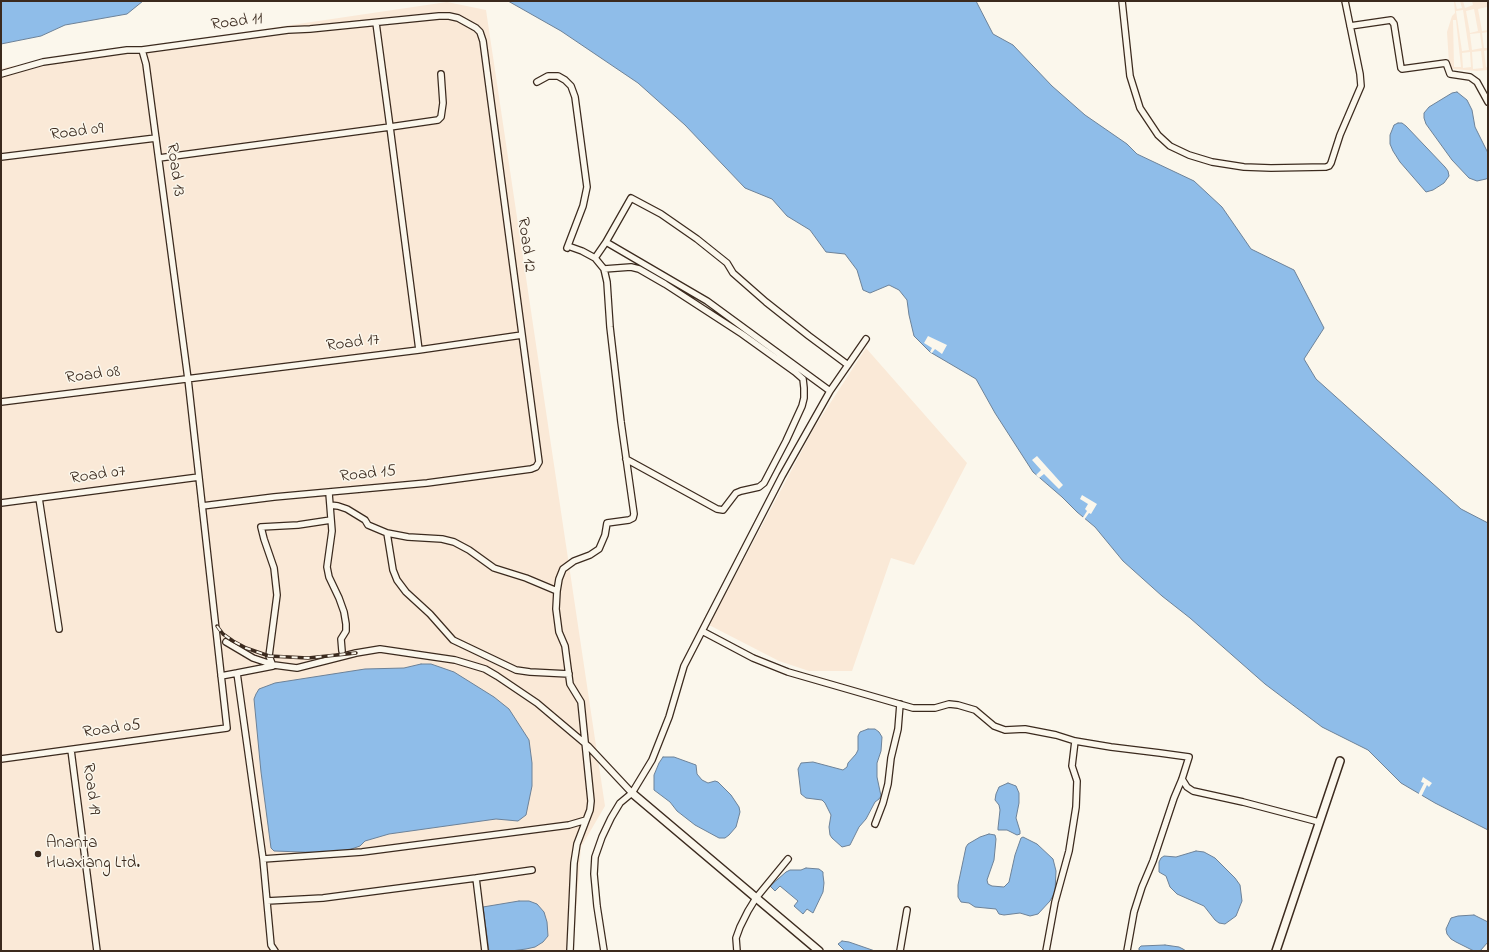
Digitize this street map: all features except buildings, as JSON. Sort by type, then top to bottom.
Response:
[{"type":"street","points":[[1122,1],[1130,76],[1140,108],[1158,135],[1170,146],[1189,155],[1212,162],[1244,167],[1271,168],[1329,166],[1340,135],[1361,86],[1360,74],[1345,1]]},
{"type":"street","name":"Road 11","points":[[1,74],[43,62],[267,33],[449,16],[458,18],[476,28]]},
{"type":"street","points":[[1350,26],[1391,20],[1394,24],[1402,70],[1446,63],[1450,74],[1470,77],[1477,82],[1488,102]]},
{"type":"street","points":[[376,23],[419,350]]},
{"type":"street","name":"Road 12","points":[[476,28],[480,32],[483,41],[539,462],[536,467]]},
{"type":"street","name":"Road 13","points":[[142,50],[146,64],[188,379],[227,728]]},
{"type":"street","points":[[159,158],[438,120],[441,117],[443,103],[441,74]]},
{"type":"street","points":[[537,82],[548,76],[558,76],[571,86],[576,97],[587,187],[581,212],[568,247],[582,251],[595,258],[604,269],[607,282],[610,327],[626,460],[633,505],[633,518],[629,520],[607,523],[605,535],[599,549],[590,555],[574,561],[563,569],[558,580],[556,609],[557,625],[565,646],[572,689],[581,702],[591,801],[590,810],[577,844],[574,863],[570,951]]},
{"type":"street","name":"Road 09","points":[[1,157],[156,138]]},
{"type":"street","points":[[595,258],[606,242],[631,198],[661,214],[709,248],[727,262],[733,273],[766,302],[808,336],[848,365]]},
{"type":"street","points":[[606,242],[707,302],[830,391]]},
{"type":"street","points":[[604,269],[631,267],[639,269],[665,284],[742,334],[795,372],[803,380],[804,388],[802,406],[764,483],[759,487],[736,493],[723,510],[717,509],[626,460]]},
{"type":"street","name":"Road 17","points":[[188,379],[419,350],[522,335]]},
{"type":"street","points":[[604,951],[595,890],[596,857],[610,818],[620,803],[632,794],[652,760],[669,717],[684,666],[782,476],[830,391],[866,340]]},
{"type":"street","name":"Road 08","points":[[1,402],[188,379]]},
{"type":"street","name":"Road 15","points":[[202,506],[274,497],[428,483],[531,469],[536,467]]},
{"type":"street","name":"Road 07","points":[[1,503],[199,477]]},
{"type":"street","points":[[329,493],[332,531],[327,567],[329,577],[344,612],[346,631],[341,638],[342,651]]},
{"type":"street","points":[[39,498],[58,629]]},
{"type":"street","points":[[330,505],[347,509],[365,520],[368,525],[387,533],[408,537],[442,539],[454,542],[469,550],[494,568],[526,578],[557,591]]},
{"type":"street","points":[[221,676],[273,666],[269,656],[278,595],[274,568],[261,527],[298,525],[330,520]]},
{"type":"street","points":[[387,533],[393,570],[397,580],[406,592],[430,614],[453,640],[516,670],[569,674]]},
{"type":"street","points":[[702,631],[753,658],[788,672],[900,704],[922,708],[935,708],[949,704],[958,705],[975,710],[994,726],[1005,730],[1025,729],[1056,735],[1075,741],[1189,758],[1153,861],[1142,887],[1134,912],[1127,951]]},
{"type":"street","points":[[226,642],[253,658],[274,666],[297,668],[356,653],[380,649],[455,660],[485,669],[537,703],[586,744],[632,794],[819,951]]},
{"type":"street","points":[[237,673],[263,859],[271,945],[275,951]]},
{"type":"street","points":[[875,824],[888,784],[891,758],[898,729],[900,704]]},
{"type":"street","name":"Road 05","points":[[1,759],[227,728]]},
{"type":"street","points":[[1046,951],[1054,902],[1069,851],[1076,807],[1077,781],[1072,766],[1075,741]]},
{"type":"street","name":"Road 19","points":[[71,750],[97,951]]},
{"type":"street","points":[[1276,951],[1340,760]]},
{"type":"street","points":[[1182,779],[1187,787],[1193,791],[1243,802],[1319,822]]},
{"type":"street","points":[[263,859],[362,852],[564,826],[586,820]]},
{"type":"street","points":[[737,951],[736,938],[740,927],[756,898],[788,859]]},
{"type":"street","points":[[267,901],[323,898],[532,870]]},
{"type":"street","points":[[476,878],[485,951]]},
{"type":"street","points":[[900,951],[907,910]]},
{"type":"shaded area","points":[[1454,1],[1457,9],[1462,8],[1460,1],[1463,1],[1465,8],[1473,5],[1472,1],[1488,1],[1488,15],[1487,7],[1478,9],[1482,31],[1488,30],[1488,32],[1482,33],[1484,48],[1488,48],[1488,50],[1484,51],[1486,67],[1488,70],[1477,71],[1453,69],[1449,63],[1447,32],[1452,16],[1455,13]],"holes":[[[1474,9],[1478,31],[1470,33],[1466,11]],[[1463,10],[1469,50],[1462,51],[1456,11]],[[1453,20],[1456,20],[1461,67],[1454,67]],[[1480,33],[1482,48],[1472,50],[1470,34]],[[1481,51],[1483,68],[1473,69],[1472,52]],[[1470,52],[1471,67],[1463,68],[1462,53]]]},
{"type":"shaded area","points":[[447,2],[486,10],[605,806],[581,847],[573,951],[1,951],[1,69]]},
{"type":"shaded area","points":[[866,348],[967,463],[914,565],[891,558],[852,671],[809,671],[779,661],[709,625],[814,428]]},
{"type":"water","points":[[1,1],[143,1],[127,14],[65,25],[41,36],[1,44]]},
{"type":"water","points":[[508,1],[976,1],[993,34],[1013,45],[1052,86],[1085,115],[1127,144],[1137,154],[1194,181],[1222,207],[1251,249],[1294,270],[1324,328],[1304,359],[1316,379],[1461,509],[1488,523],[1488,830],[1435,803],[1401,783],[1368,750],[1322,727],[1265,684],[1123,561],[1095,527],[1033,472],[995,413],[976,379],[930,352],[914,336],[907,300],[899,290],[889,285],[870,293],[863,290],[857,270],[845,254],[826,252],[810,230],[787,216],[772,199],[745,188],[685,125],[638,83],[561,31]]},
{"type":"water","points":[[1457,92],[1467,100],[1472,110],[1475,127],[1488,153],[1488,178],[1486,179],[1477,181],[1469,178],[1452,160],[1426,124],[1424,118],[1424,113],[1429,107],[1452,93]]},
{"type":"water","points":[[1402,123],[1406,126],[1445,167],[1449,176],[1444,183],[1433,190],[1426,192],[1400,162],[1390,144],[1390,135],[1394,125]]},
{"type":"water","points":[[421,664],[431,664],[454,672],[494,697],[509,709],[529,740],[532,763],[532,786],[526,815],[518,821],[496,819],[389,834],[365,841],[360,846],[343,852],[329,853],[274,851],[271,848],[261,772],[254,699],[259,689],[275,683],[365,669],[404,668]]},
{"type":"water","points":[[868,729],[875,729],[882,737],[881,751],[877,763],[877,777],[881,796],[875,802],[866,819],[859,827],[850,845],[842,847],[830,835],[829,827],[831,815],[825,803],[822,800],[806,798],[801,794],[798,769],[801,763],[813,762],[843,770],[847,767],[848,763],[858,750],[858,736],[860,732]]},
{"type":"water","points":[[663,757],[674,757],[696,765],[697,774],[702,780],[708,783],[715,781],[718,782],[731,795],[739,807],[740,812],[736,827],[729,835],[725,838],[719,838],[695,825],[677,811],[670,802],[654,790],[654,775]]},
{"type":"water","points":[[1008,783],[1016,786],[1019,793],[1016,818],[1020,834],[1017,835],[1007,830],[998,830],[1000,810],[999,805],[995,800],[996,794],[999,787]]},
{"type":"water","points":[[989,834],[995,835],[996,839],[994,860],[987,880],[988,884],[992,886],[1004,887],[1009,882],[1015,855],[1021,838],[1023,837],[1037,844],[1053,859],[1056,871],[1055,892],[1050,901],[1038,914],[1030,916],[1020,913],[1004,915],[999,914],[996,909],[975,907],[969,903],[961,902],[958,897],[958,885],[966,847],[968,844],[980,837]]},
{"type":"water","points":[[1196,851],[1204,852],[1215,858],[1240,885],[1242,901],[1236,916],[1225,924],[1219,923],[1215,920],[1204,906],[1177,894],[1170,887],[1166,876],[1159,872],[1159,862],[1164,856],[1176,857]]},
{"type":"water","points":[[806,868],[819,869],[823,872],[824,883],[823,892],[813,913],[807,909],[803,914],[794,906],[798,901],[780,886],[775,891],[770,886],[790,870],[801,870]]},
{"type":"water","points":[[519,901],[529,901],[537,904],[544,912],[547,922],[548,936],[543,942],[535,947],[511,951],[489,951],[483,907]]},
{"type":"water","points":[[1474,915],[1488,922],[1488,942],[1480,951],[1474,951],[1451,939],[1447,934],[1446,929],[1451,918]]},
{"type":"water","points":[[842,941],[875,951],[845,951],[838,944]]},
{"type":"water","points":[[1165,945],[1179,947],[1186,951],[1139,950],[1141,946]]},
{"type":"pier","points":[[928,336],[947,345],[942,354],[935,349],[932,353],[930,352],[932,348],[924,343]]},
{"type":"pier","points":[[1037,456],[1063,485],[1059,489],[1044,474],[1039,478],[1036,475],[1041,470],[1032,460]]},
{"type":"pier","points":[[1082,495],[1097,504],[1091,514],[1089,513],[1084,520],[1082,519],[1087,511],[1085,509],[1088,504],[1080,499]]},
{"type":"pier","points":[[1423,777],[1432,783],[1429,787],[1427,785],[1421,797],[1418,795],[1424,783],[1421,782]]},
{"type":"railway","points":[[217,626],[223,634],[233,641],[246,648],[269,656],[308,658],[356,653]]},
{"type":"place","name":"Ananta Huaxiang Ltd.","points":[[38,854]]}]
